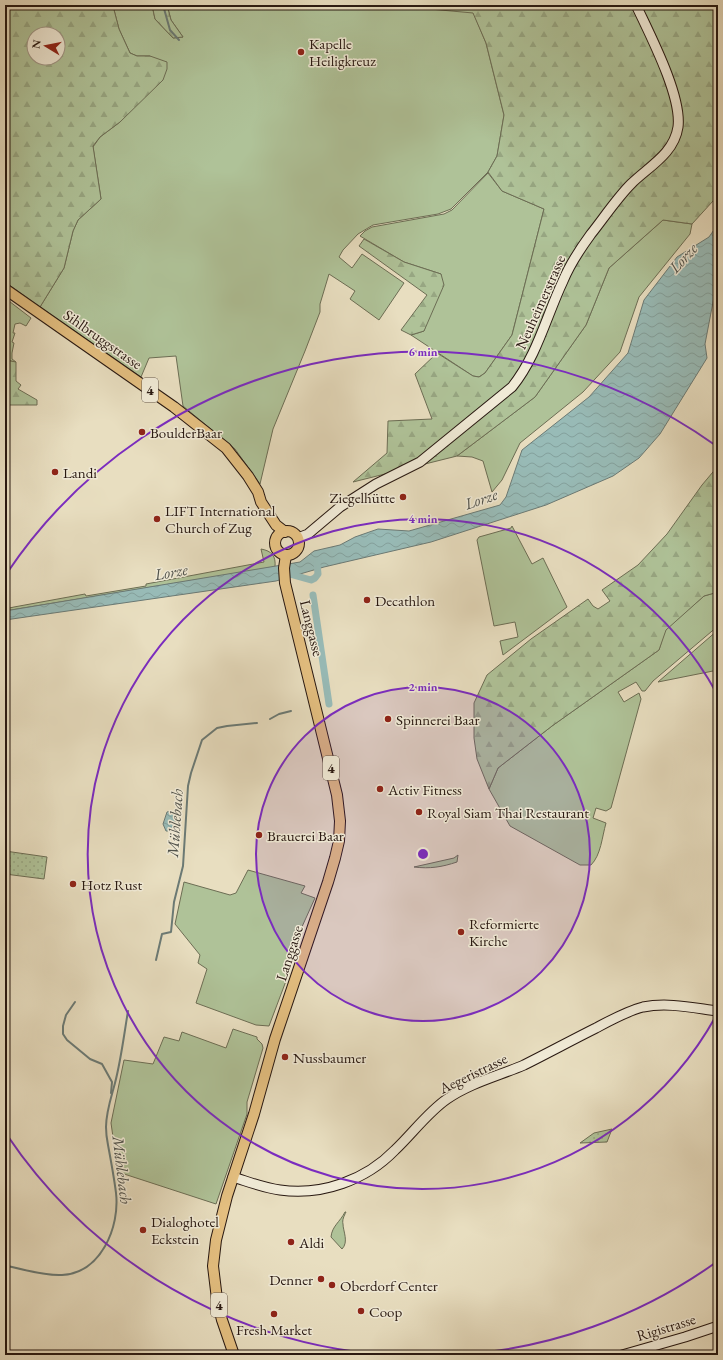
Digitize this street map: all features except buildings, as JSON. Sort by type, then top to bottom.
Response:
[{"type":"main road","name":"Sihlbruggstrasse","points":[[5,288],[174,407],[226,448],[240,465],[258,492],[261,502],[281,534]]},
{"type":"main road","points":[[294,533],[298,538],[298,549],[285,559],[277,549],[276,542],[281,534],[294,533]]},
{"type":"main road","name":"Langgasse","points":[[234,1355],[222,1320],[217,1299],[213,1266],[221,1215],[254,1114],[275,1039],[328,882],[335,858],[340,825],[337,796],[285,583],[285,559]]},
{"type":"street","name":"Neuheimerstrasse","points":[[298,538],[308,534],[340,507],[376,484],[420,462],[512,387],[523,374],[531,358],[562,281],[580,249],[630,184],[662,158],[670,148],[678,128],[677,104],[671,85],[636,5]]},
{"type":"street","name":"Aegeristrasse","points":[[233,1177],[280,1190],[303,1192],[336,1186],[368,1173],[395,1151],[437,1107],[447,1099],[465,1089],[524,1064],[619,1016],[636,1009],[659,1005],[718,1011]]},
{"type":"street","name":"Rigistrasse","points":[[622,1355],[718,1326]]},
{"type":"green space","points":[[5,5],[111,5],[113,6],[119,29],[130,53],[137,56],[150,56],[167,62],[167,69],[163,80],[120,122],[100,137],[93,146],[101,199],[78,220],[73,231],[64,268],[40,307],[5,282]]},
{"type":"green space","points":[[111,5],[152,5],[155,19],[173,38],[183,37],[171,20],[167,5],[401,5],[408,7],[473,12],[486,43],[504,115],[497,156],[488,172],[451,209],[438,214],[373,225],[358,234],[343,250],[339,257],[352,268],[362,254],[404,283],[379,320],[350,299],[355,291],[329,274],[320,304],[320,312],[273,429],[260,484],[235,449],[183,406],[176,356],[149,358],[141,377],[40,307],[64,268],[73,231],[78,220],[101,199],[93,147],[100,137],[120,122],[150,56],[137,56],[130,53],[119,29],[113,6]]},
{"type":"green space","points":[[152,5],[167,5],[171,20],[183,37],[173,38],[155,19]]},
{"type":"green space","points":[[401,5],[718,5],[718,203],[713,201],[692,224],[663,220],[609,268],[586,325],[535,397],[457,456],[353,482],[387,453],[388,421],[432,419],[415,374],[437,353],[473,376],[479,377],[485,373],[512,335],[544,209],[502,191],[488,172],[497,156],[504,115],[486,43],[473,13],[408,7]]},
{"type":"green space","points":[[488,173],[502,191],[544,209],[512,335],[485,373],[479,377],[473,376],[411,335],[424,331],[441,274],[404,262],[360,236],[372,227],[444,214],[452,210]]},
{"type":"green space","points":[[663,220],[692,224],[690,234],[639,297],[620,352],[583,392],[520,443],[502,480],[492,492],[483,461],[472,457],[457,456],[535,397],[586,325],[609,268]]},
{"type":"green space","points":[[364,239],[404,262],[441,274],[444,285],[424,331],[411,335],[401,330],[427,295],[359,246]]},
{"type":"green space","points":[[5,298],[31,318],[26,326],[20,323],[15,324],[13,333],[15,333],[12,342],[14,343],[12,359],[16,362],[5,360]]},
{"type":"green space","points":[[5,360],[16,362],[16,381],[21,385],[18,389],[37,400],[37,405],[5,405]]},
{"type":"green space","points":[[718,466],[718,592],[704,596],[666,630],[659,650],[552,726],[498,768],[489,789],[477,759],[474,738],[474,703],[487,675],[531,639],[588,599],[593,606],[598,609],[610,601],[602,590],[638,565],[667,534],[702,485]]},
{"type":"green space","points":[[512,526],[532,564],[543,558],[567,607],[503,655],[500,641],[518,637],[515,622],[494,626],[477,540],[479,537],[511,528]]},
{"type":"green space","points":[[261,549],[271,553],[275,560],[275,567],[5,611],[5,609],[14,607],[85,594],[86,596],[146,586],[146,584],[264,562]]},
{"type":"green space","points":[[718,592],[718,626],[653,681],[645,691],[642,691],[636,682],[618,692],[624,702],[639,693],[641,699],[611,808],[606,811],[596,808],[593,818],[606,823],[599,851],[591,865],[580,865],[510,826],[489,789],[498,768],[552,726],[659,650],[665,630],[704,596]]},
{"type":"green space","points":[[718,630],[718,670],[658,682]]},
{"type":"green space","points":[[5,851],[47,857],[44,879],[5,874]]},
{"type":"green space","points":[[458,855],[457,862],[452,864],[431,868],[414,867],[454,858]]},
{"type":"green space","points":[[248,870],[305,886],[301,893],[315,898],[296,940],[289,973],[269,1026],[256,1025],[196,1003],[207,969],[198,963],[200,955],[175,924],[184,882],[230,895],[236,893]]},
{"type":"green space","points":[[233,1029],[257,1037],[263,1048],[247,1102],[247,1114],[216,1204],[118,1172],[111,1123],[124,1060],[153,1064],[164,1037],[179,1041],[182,1032],[226,1048]]},
{"type":"green space","points":[[612,1129],[607,1142],[580,1143],[594,1133]]},
{"type":"green space","points":[[345,1212],[343,1222],[345,1243],[342,1249],[331,1237],[335,1227]]},
{"type":"water","name":"Lorze","points":[[718,224],[718,276],[705,344],[707,358],[660,434],[639,458],[613,476],[546,505],[431,542],[324,567],[276,581],[5,620],[5,611],[300,562],[314,551],[340,545],[355,537],[378,529],[409,531],[500,505],[506,497],[522,450],[589,397],[628,353],[644,300],[677,257],[709,237]]},
{"type":"water","points":[[170,811],[175,813],[176,818],[173,831],[166,831],[163,824],[167,812]]},
{"type":"waterway","points":[[163,5],[170,30],[179,40]]},
{"type":"waterway","points":[[286,573],[311,580],[318,574],[317,563]]},
{"type":"waterway","points":[[313,595],[329,704]]},
{"type":"waterway","name":"Mühlebach","points":[[270,719],[279,714],[291,711]]},
{"type":"waterway","name":"Mühlebach","points":[[156,960],[162,934],[171,932],[174,902],[183,866],[188,786],[202,740],[217,728],[257,723]]},
{"type":"waterway","points":[[75,1002],[66,1015],[63,1026],[63,1034],[67,1040],[90,1059],[102,1064],[112,1082],[111,1093]]},
{"type":"waterway","name":"Mühlebach","points":[[8,1266],[49,1275],[62,1275],[76,1272],[87,1266],[97,1257],[105,1246],[115,1220],[116,1206],[116,1193],[106,1121],[119,1065],[128,1011]]},
{"type":"place","name":"Kapelle Heiligkreuz","points":[[301,52]]},
{"type":"place","name":"BoulderBaar","points":[[142,432]]},
{"type":"place","name":"Landi","points":[[55,472]]},
{"type":"place","name":"Ziegelhütte","points":[[403,497]]},
{"type":"place","name":"LIFT International Church of Zug","points":[[157,519]]},
{"type":"place","name":"Decathlon","points":[[367,600]]},
{"type":"place","name":"Spinnerei Baar","points":[[388,719]]},
{"type":"place","name":"Activ Fitness","points":[[380,789]]},
{"type":"place","name":"Royal Siam Thai Restaurant","points":[[419,812]]},
{"type":"place","name":"Brauerei Baar","points":[[259,835]]},
{"type":"place","name":"Hotz Rust","points":[[73,884]]},
{"type":"place","name":"Reformierte Kirche","points":[[461,932]]},
{"type":"place","name":"Nussbaumer","points":[[285,1057]]},
{"type":"place","name":"Dialoghotel Eckstein","points":[[143,1230]]},
{"type":"place","name":"Aldi","points":[[291,1242]]},
{"type":"place","name":"Denner","points":[[321,1279]]},
{"type":"place","name":"Oberdorf Center","points":[[332,1285]]},
{"type":"place","name":"Coop","points":[[361,1311]]},
{"type":"place","name":"Fresh Market","points":[[274,1314]]}]
